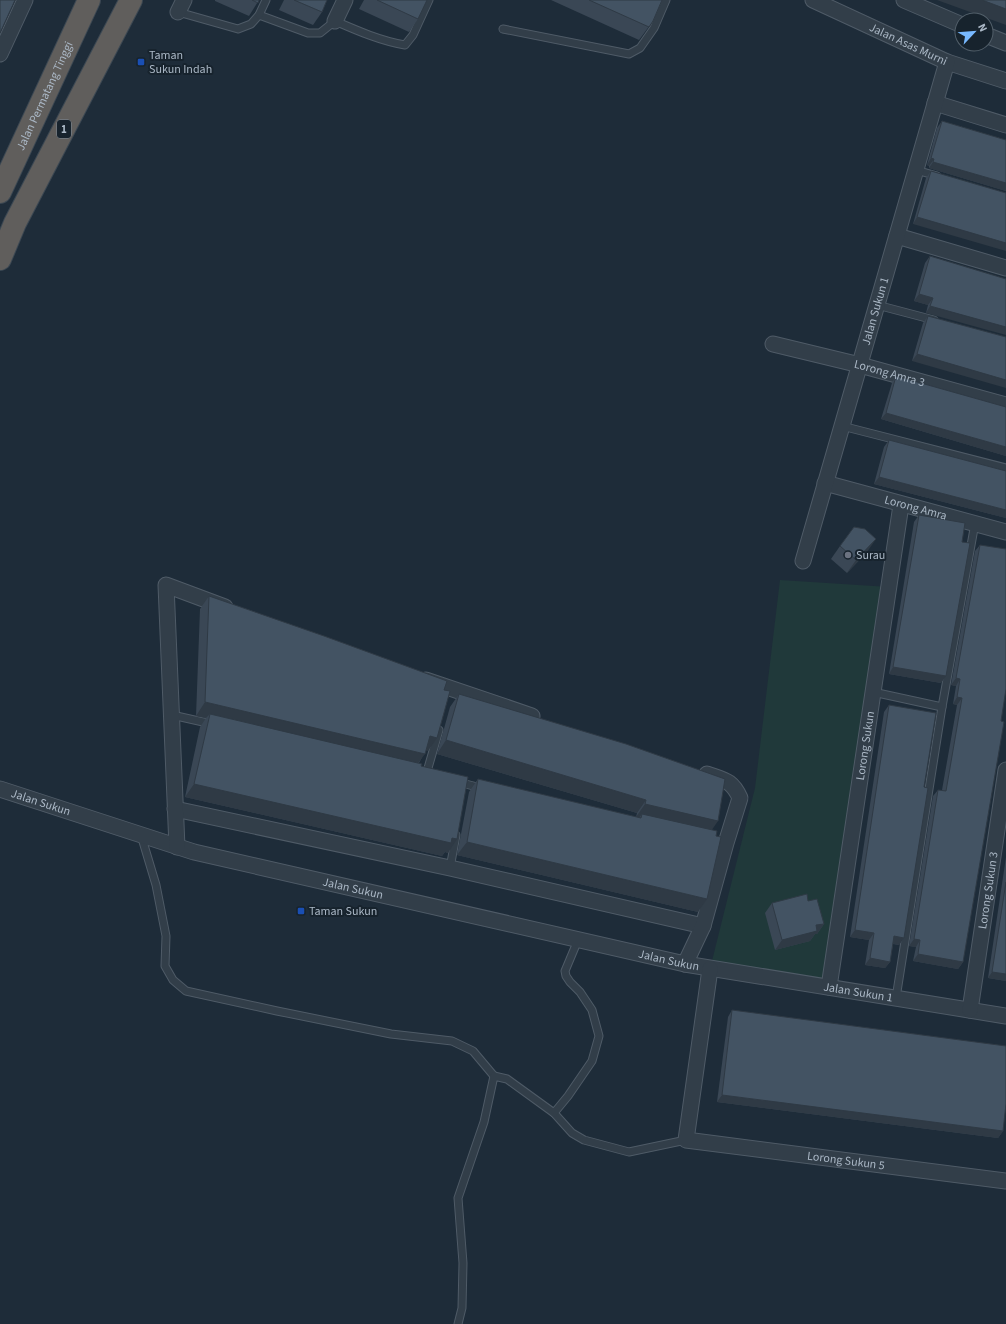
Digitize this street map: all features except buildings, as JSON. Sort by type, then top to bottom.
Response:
[{"type":"highway","name":"Jalan Permatang Tinggi","points":[[0,192],[89,0]]},
{"type":"highway","name":"1","points":[[0,259],[15,223],[131,0]]},
{"type":"street","points":[[0,54],[25,0]]},
{"type":"street","points":[[335,21],[345,0]]},
{"type":"street","name":"Jalan Asas Murni","points":[[813,0],[947,62],[1006,81]]},
{"type":"street","points":[[904,0],[954,21]]},
{"type":"street","points":[[994,38],[1006,43]]},
{"type":"street","name":"Jalan Sukun 1","points":[[803,561],[947,62]]},
{"type":"street","points":[[935,103],[1006,125]]},
{"type":"street","points":[[897,236],[1006,268]]},
{"type":"street","name":"Lorong Amra 3","points":[[773,344],[860,365],[1006,405]]},
{"type":"street","name":"Lorong Amra","points":[[826,483],[1006,532]]},
{"type":"street","name":"Lorong Sukun","points":[[829,987],[901,504]]},
{"type":"street","points":[[177,847],[166,585],[241,612]]},
{"type":"street","points":[[413,676],[449,693],[548,722]]},
{"type":"street","points":[[686,964],[703,926],[722,842],[740,798],[736,788],[728,781],[690,769]]},
{"type":"street","name":"Lorong Sukun 3","points":[[970,1010],[1006,770]]},
{"type":"street","name":"Jalan Sukun","points":[[0,789],[202,854],[710,969]]},
{"type":"street","points":[[175,809],[450,868],[703,926]]},
{"type":"street","points":[[686,1140],[710,969]]},
{"type":"street","name":"Jalan Sukun 1","points":[[710,969],[1006,1016]]},
{"type":"street","name":"Lorong Sukun 5","points":[[686,1140],[1006,1181]]},
{"type":"lane","points":[[181,6],[238,30],[251,24],[259,14],[266,0]]},
{"type":"lane","points":[[259,14],[308,33],[320,33],[335,21],[358,32],[396,44],[405,45],[413,35],[429,0]]},
{"type":"lane","points":[[503,29],[629,54],[640,48],[651,33],[666,0]]},
{"type":"lane","points":[[916,170],[946,178]]},
{"type":"lane","points":[[877,305],[938,321]]},
{"type":"lane","points":[[842,426],[1006,468]]},
{"type":"lane","points":[[896,998],[942,706],[975,523]]},
{"type":"lane","points":[[873,692],[942,706]]},
{"type":"lane","points":[[172,715],[218,726]]},
{"type":"lane","points":[[418,773],[429,775],[440,725]]},
{"type":"lane","points":[[452,781],[464,788],[488,789]]},
{"type":"lane","points":[[450,868],[457,830]]},
{"type":"lane","points":[[141,834],[156,885],[166,936],[165,966],[173,980],[186,991],[375,1031],[452,1041],[473,1051],[494,1076],[507,1079],[554,1113],[572,1133],[584,1140],[629,1152],[686,1140]]},
{"type":"lane","points":[[554,1113],[568,1096],[592,1061],[599,1036],[592,1010],[580,992],[566,976],[565,971],[578,940]]},
{"type":"lane","points":[[458,1324],[462,1308],[463,1263],[458,1198],[484,1122],[494,1076]]},
{"type":"green space","points":[[780,580],[889,587],[829,987],[710,969],[755,788]]},
{"type":"place","name":"Taman Sukun Indah","points":[[141,62]]},
{"type":"place","name":"Surau","points":[[848,555]]},
{"type":"place","name":"Taman Sukun","points":[[301,911]]}]
